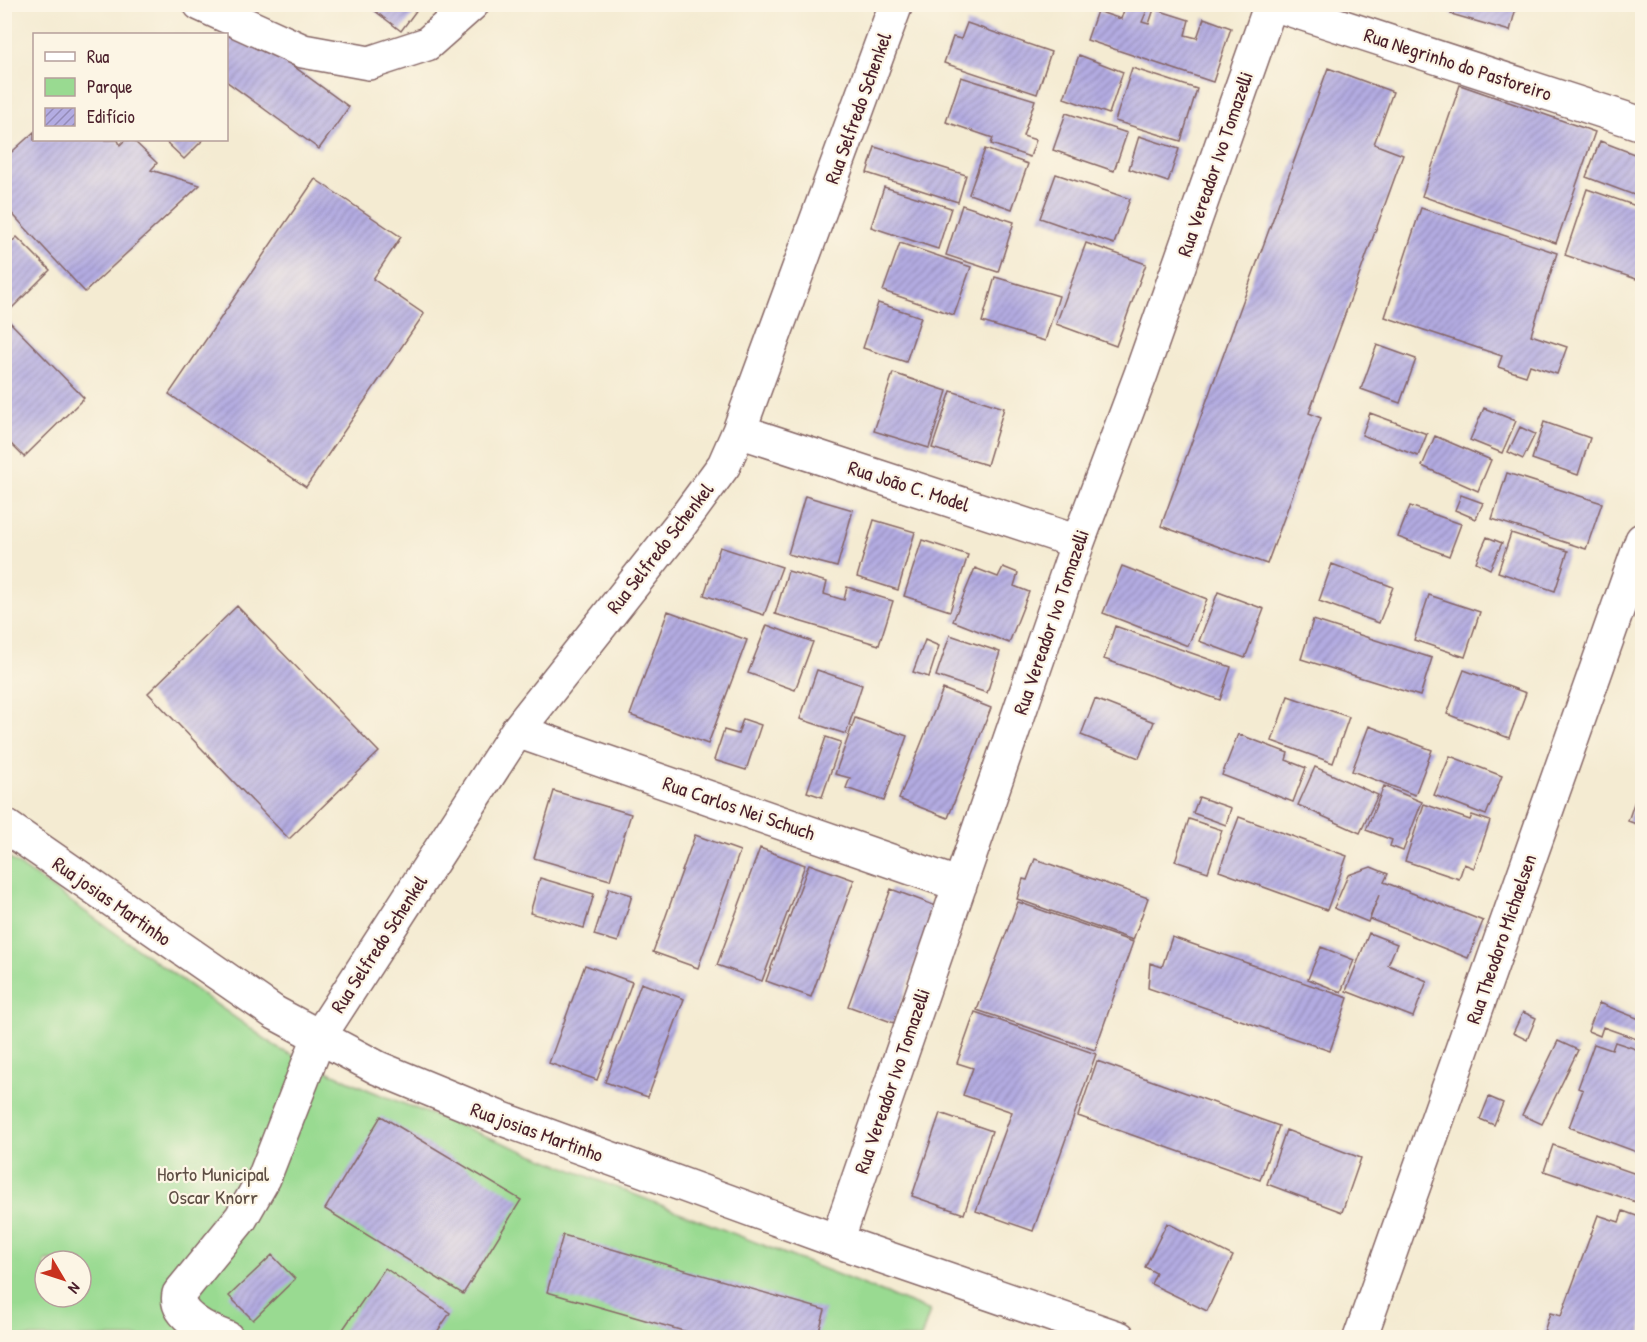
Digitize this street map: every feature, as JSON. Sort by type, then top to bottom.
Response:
[{"type":"street","points":[[200,4],[303,51],[369,63],[427,44],[472,4]]},
{"type":"street","name":"Rua Selfredo Schenkel","points":[[227,1338],[212,1332],[182,1311],[177,1302],[179,1294],[241,1218],[264,1178],[319,1037],[517,731],[680,525],[724,465],[739,431],[896,4]]},
{"type":"street","name":"Rua Negrinho do Pastoreiro","points":[[1272,4],[1642,124]]},
{"type":"street","name":"Rua Vereador Ivo Tomazelli","points":[[837,1241],[1078,542],[1141,374],[1272,4]]},
{"type":"street","name":"Rua João C. Model","points":[[739,431],[1078,542]]},
{"type":"street","name":"Rua Theodoro Michaelsen","points":[[1360,1338],[1642,540]]},
{"type":"street","name":"Rua Carlos Nei Schuch","points":[[517,731],[960,885]]},
{"type":"street","name":"Rua josias Martinho","points":[[4,825],[255,1000],[378,1068],[437,1094],[837,1241],[1119,1338]]},
{"type":"green space","name":"Horto Municipal Oscar Knorr","points":[[5,855],[281,1050],[369,1090],[930,1311],[921,1338],[5,1337]]},
{"type":"building","points":[[366,4],[421,4],[401,31]]},
{"type":"building","points":[[1126,4],[1148,8],[1142,22],[1149,24],[1154,9],[1189,20],[1185,35],[1197,38],[1204,18],[1231,28],[1213,82],[1087,40],[1097,11],[1121,19]]},
{"type":"building","points":[[1454,4],[1517,4],[1510,31],[1451,14]]},
{"type":"building","points":[[232,21],[349,107],[319,149],[228,82],[228,33],[224,33]]},
{"type":"building","points":[[967,23],[1051,52],[1037,94],[944,63],[953,37],[961,39]]},
{"type":"building","points":[[1079,55],[1123,72],[1109,114],[1064,98]]},
{"type":"building","points":[[1132,68],[1197,89],[1181,141],[1115,121]]},
{"type":"building","points":[[1328,68],[1393,92],[1374,144],[1403,155],[1309,413],[1321,418],[1267,564],[1161,526]]},
{"type":"building","points":[[961,77],[1035,100],[1023,136],[1036,140],[1030,157],[991,144],[993,138],[946,122]]},
{"type":"building","points":[[1460,85],[1595,132],[1556,243],[1422,196]]},
{"type":"building","points":[[1066,113],[1127,133],[1114,171],[1053,150]]},
{"type":"building","points":[[33,133],[33,141],[118,141],[120,145],[124,141],[134,141],[157,163],[151,170],[200,185],[85,292],[4,205],[4,159]]},
{"type":"building","points":[[1139,136],[1179,149],[1168,182],[1129,169]]},
{"type":"building","points":[[165,141],[202,141],[184,159]]},
{"type":"building","points":[[1600,141],[1642,157],[1642,198],[1586,177]]},
{"type":"building","points":[[875,147],[966,175],[958,202],[867,173]]},
{"type":"building","points":[[985,149],[1028,164],[1012,209],[969,194]]},
{"type":"building","points":[[1056,174],[1130,199],[1114,244],[1040,218]]},
{"type":"building","points":[[315,179],[401,237],[373,279],[424,314],[306,487],[169,394]]},
{"type":"building","points":[[884,187],[951,208],[938,249],[871,227]]},
{"type":"building","points":[[1587,189],[1642,208],[1642,281],[1565,255]]},
{"type":"building","points":[[962,205],[1014,222],[998,272],[946,255]]},
{"type":"building","points":[[1421,208],[1557,253],[1531,335],[1567,347],[1557,374],[1530,365],[1526,376],[1498,367],[1502,356],[1385,317]]},
{"type":"building","points":[[17,237],[50,270],[11,309],[4,303],[4,249]]},
{"type":"building","points":[[900,243],[971,267],[954,315],[883,291]]},
{"type":"building","points":[[1086,243],[1146,264],[1116,346],[1056,324]]},
{"type":"building","points":[[995,277],[1059,296],[1045,341],[982,322]]},
{"type":"building","points":[[878,303],[921,317],[906,362],[863,348]]},
{"type":"building","points":[[4,316],[84,398],[24,457],[4,437]]},
{"type":"building","points":[[1377,345],[1416,359],[1400,403],[1361,389]]},
{"type":"building","points":[[893,373],[947,391],[929,448],[874,431]]},
{"type":"building","points":[[951,391],[1004,408],[987,465],[932,448]]},
{"type":"building","points":[[1484,408],[1516,421],[1502,453],[1470,440]]},
{"type":"building","points":[[1370,413],[1427,434],[1418,456],[1362,435]]},
{"type":"building","points":[[1544,422],[1590,438],[1578,475],[1532,459]]},
{"type":"building","points":[[1520,427],[1535,434],[1523,459],[1508,452]]},
{"type":"building","points":[[1435,436],[1491,460],[1478,491],[1422,466]]},
{"type":"building","points":[[1507,473],[1602,503],[1586,549],[1492,519]]},
{"type":"building","points":[[1461,495],[1483,503],[1476,519],[1455,510]]},
{"type":"building","points":[[805,496],[853,510],[837,567],[788,554]]},
{"type":"building","points":[[1410,506],[1461,524],[1449,556],[1398,537]]},
{"type":"building","points":[[874,520],[915,532],[898,590],[857,577]]},
{"type":"building","points":[[1511,533],[1568,551],[1555,591],[1498,572]]},
{"type":"building","points":[[1487,537],[1502,543],[1490,569],[1476,562]]},
{"type":"building","points":[[922,540],[968,555],[950,611],[904,596]]},
{"type":"building","points":[[720,547],[782,567],[764,615],[704,595]]},
{"type":"building","points":[[1332,564],[1393,587],[1379,623],[1319,601]]},
{"type":"building","points":[[1122,566],[1207,599],[1188,646],[1103,613]]},
{"type":"building","points":[[1003,567],[1018,573],[1014,586],[1029,592],[1009,643],[953,621],[975,568],[998,577]]},
{"type":"building","points":[[788,571],[827,582],[824,594],[844,600],[847,587],[893,601],[879,645],[775,614]]},
{"type":"building","points":[[1218,592],[1264,609],[1245,658],[1199,641]]},
{"type":"building","points":[[1429,595],[1480,612],[1465,657],[1414,640]]},
{"type":"building","points":[[237,606],[379,752],[289,839],[148,693]]},
{"type":"building","points":[[668,611],[747,640],[708,744],[630,715]]},
{"type":"building","points":[[1313,620],[1432,658],[1420,696],[1301,659]]},
{"type":"building","points":[[767,625],[813,642],[795,690],[748,673]]},
{"type":"building","points":[[1115,626],[1231,667],[1220,700],[1104,659]]},
{"type":"building","points":[[950,635],[1000,652],[987,693],[936,676]]},
{"type":"building","points":[[925,640],[939,646],[929,677],[913,672]]},
{"type":"building","points":[[817,670],[862,685],[846,734],[800,719]]},
{"type":"building","points":[[1464,670],[1526,693],[1509,738],[1447,714]]},
{"type":"building","points":[[943,689],[991,708],[948,818],[899,799]]},
{"type":"building","points":[[1288,696],[1349,717],[1333,763],[1272,741]]},
{"type":"building","points":[[1095,699],[1154,722],[1139,758],[1081,735]]},
{"type":"building","points":[[855,718],[907,736],[884,801],[846,788],[850,778],[835,774]]},
{"type":"building","points":[[743,719],[761,725],[746,770],[714,760],[724,730],[738,734]]},
{"type":"building","points":[[1369,726],[1432,750],[1415,795],[1352,771]]},
{"type":"building","points":[[1238,734],[1288,753],[1286,760],[1306,768],[1293,802],[1222,775]]},
{"type":"building","points":[[826,737],[841,742],[822,797],[807,792]]},
{"type":"building","points":[[1450,756],[1502,776],[1486,815],[1434,795]]},
{"type":"building","points":[[1315,767],[1378,795],[1360,833],[1298,805]]},
{"type":"building","points":[[1642,780],[1642,826],[1628,821]]},
{"type":"building","points":[[1384,786],[1422,802],[1403,851],[1390,846],[1392,840],[1366,830]]},
{"type":"building","points":[[554,791],[631,814],[610,880],[534,858]]},
{"type":"building","points":[[1199,797],[1231,808],[1226,825],[1193,813]]},
{"type":"building","points":[[1424,804],[1470,820],[1472,815],[1490,821],[1474,868],[1464,864],[1459,879],[1405,861]]},
{"type":"building","points":[[1239,817],[1347,856],[1327,910],[1219,871]]},
{"type":"building","points":[[1189,819],[1222,830],[1208,872],[1175,861]]},
{"type":"building","points":[[695,835],[740,851],[698,968],[653,952]]},
{"type":"building","points":[[760,848],[805,865],[762,981],[717,965]]},
{"type":"building","points":[[1035,859],[1148,898],[1133,940],[1017,899],[1023,879],[1027,880]]},
{"type":"building","points":[[809,864],[854,880],[811,997],[766,981]]},
{"type":"building","points":[[1371,867],[1388,874],[1384,882],[1483,921],[1468,958],[1370,919],[1379,895],[1368,922],[1334,908],[1348,875]]},
{"type":"building","points":[[540,878],[594,894],[584,928],[530,913]]},
{"type":"building","points":[[609,888],[632,895],[618,942],[594,935]]},
{"type":"building","points":[[891,889],[936,906],[894,1023],[848,1006]]},
{"type":"building","points":[[1018,902],[1133,942],[1095,1050],[977,1010]]},
{"type":"building","points":[[1369,933],[1397,944],[1388,965],[1427,981],[1413,1017],[1346,991]]},
{"type":"building","points":[[1172,937],[1348,998],[1330,1051],[1148,988],[1150,963],[1162,967]]},
{"type":"building","points":[[1321,947],[1354,960],[1341,992],[1308,979]]},
{"type":"building","points":[[585,965],[632,982],[597,1080],[549,1063]]},
{"type":"building","points":[[641,983],[684,999],[648,1097],[605,1082]]},
{"type":"building","points":[[1599,1003],[1642,1020],[1642,1041],[1603,1027],[1600,1036],[1588,1031]]},
{"type":"building","points":[[975,1012],[1096,1054],[1033,1231],[976,1211],[1012,1112],[963,1095],[973,1068],[957,1063]]},
{"type":"building","points":[[1523,1012],[1536,1018],[1527,1040],[1513,1033]]},
{"type":"building","points":[[1558,1041],[1578,1050],[1542,1124],[1522,1115]]},
{"type":"building","points":[[1615,1042],[1642,1051],[1640,1058],[1642,1059],[1642,1154],[1569,1127],[1583,1090],[1578,1088],[1594,1044],[1612,1050]]},
{"type":"building","points":[[1097,1061],[1279,1126],[1260,1180],[1078,1116]]},
{"type":"building","points":[[1489,1097],[1503,1103],[1494,1125],[1480,1119]]},
{"type":"building","points":[[940,1113],[992,1131],[964,1214],[912,1196]]},
{"type":"building","points":[[381,1116],[521,1200],[463,1294],[325,1209]]},
{"type":"building","points":[[1286,1130],[1361,1158],[1342,1212],[1267,1184]]},
{"type":"building","points":[[1553,1145],[1642,1176],[1642,1204],[1544,1171]]},
{"type":"building","points":[[1623,1211],[1642,1218],[1642,1338],[1542,1338],[1550,1313],[1561,1316],[1598,1215],[1619,1222]]},
{"type":"building","points":[[1167,1223],[1233,1256],[1207,1311],[1151,1284],[1156,1273],[1145,1267]]},
{"type":"building","points":[[563,1235],[825,1310],[817,1338],[708,1338],[547,1292]]},
{"type":"building","points":[[272,1255],[295,1279],[253,1320],[229,1296]]},
{"type":"building","points":[[385,1268],[450,1313],[433,1338],[337,1338]]}]
